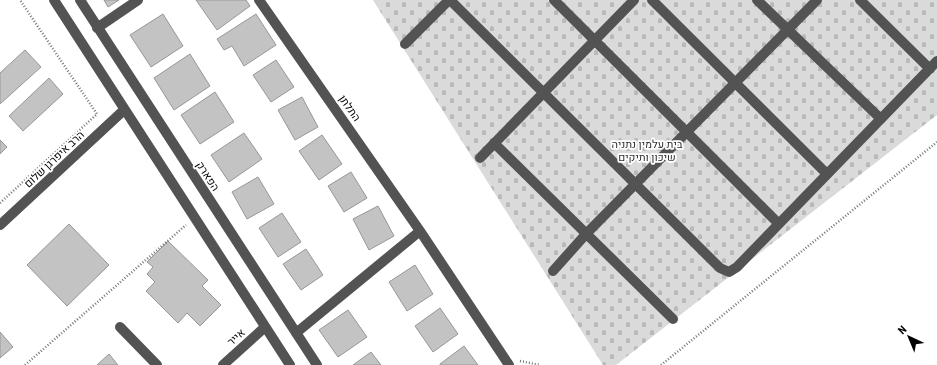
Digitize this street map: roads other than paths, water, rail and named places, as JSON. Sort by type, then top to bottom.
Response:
[{"type":"street","points":[[54,0],[290,365]]},
{"type":"street","name":"הפארק","points":[[80,0],[317,365]]},
{"type":"street","points":[[97,28],[138,0]]},
{"type":"street","name":"התלתן","points":[[259,0],[420,231],[509,365]]},
{"type":"street","points":[[405,44],[450,0],[635,184],[724,270],[733,271],[934,65],[860,0]]},
{"type":"street","points":[[554,0],[779,224]]},
{"type":"street","points":[[480,158],[634,0]]},
{"type":"street","points":[[652,0],[827,174]]},
{"type":"street","points":[[757,0],[881,120]]},
{"type":"street","points":[[553,271],[586,234],[817,0]]},
{"type":"street","name":"הרב איפרגן שלום","points":[[0,225],[124,110]]},
{"type":"street","points":[[494,143],[673,318]]},
{"type":"street","points":[[296,333],[420,231]]},
{"type":"street","points":[[120,327],[157,365]]},
{"type":"street","name":"אייר","points":[[223,365],[265,327]]},
{"type":"park label","name":"בית עלמין נתניה שיכון ותיקים","points":[[647,150]]}]
